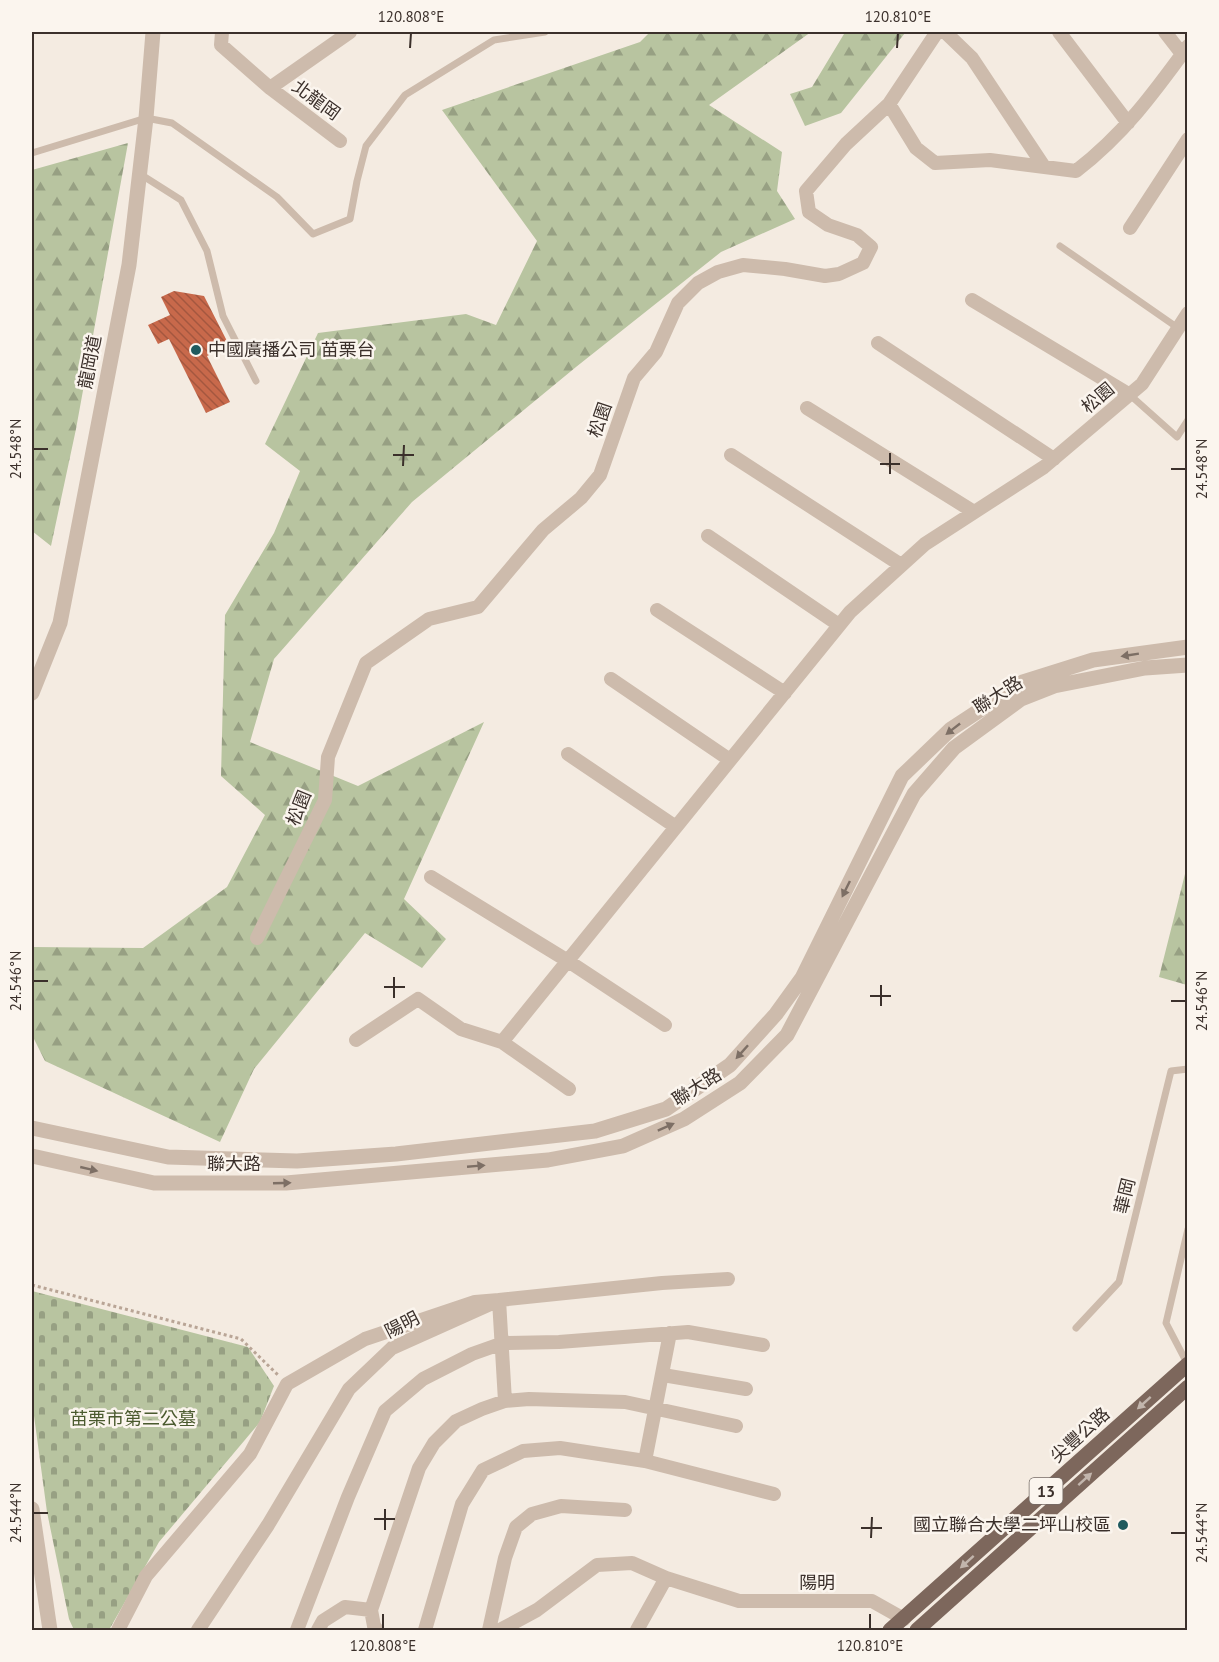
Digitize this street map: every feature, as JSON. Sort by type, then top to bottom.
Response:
[{"type":"main road","name":"尖豐公路","points":[[890,1630],[1187,1365]]},
{"type":"main road","name":"尖豐公路","points":[[916,1630],[1188,1387]]},
{"type":"street","name":"龍岡道","points":[[32,693],[60,623],[129,265],[146,118],[153,32]]},
{"type":"street","name":"北龍岡","points":[[222,32],[221,45],[270,88],[340,141]]},
{"type":"street","name":"松園","points":[[257,938],[325,800],[327,757],[366,663],[429,619],[478,607],[543,530],[581,498],[600,475],[634,378],[656,352],[678,303],[698,283],[718,272],[743,265],[825,276],[839,274],[863,263],[871,247],[858,235],[828,225],[809,212],[806,191],[846,144],[889,105],[937,32]]},
{"type":"street","points":[[945,32],[972,58],[1043,165]]},
{"type":"street","points":[[1059,32],[1128,123]]},
{"type":"street","points":[[889,105],[916,148],[935,163],[990,160],[1076,171],[1099,153],[1141,110],[1185,50],[1166,32]]},
{"type":"street","name":"北龍岡","points":[[270,88],[343,33]]},
{"type":"street","points":[[1130,228],[1188,139]]},
{"type":"street","points":[[972,300],[1130,395]]},
{"type":"street","name":"松園","points":[[502,1042],[850,612],[925,544],[1054,459],[1130,395],[1142,384],[1188,313]]},
{"type":"street","points":[[878,343],[1054,459]]},
{"type":"street","points":[[807,408],[974,512]]},
{"type":"street","points":[[731,455],[901,565]]},
{"type":"street","points":[[708,536],[839,625]]},
{"type":"street","points":[[657,610],[784,693]]},
{"type":"street","name":"聯大路","points":[[32,1128],[168,1156],[297,1161],[396,1154],[595,1131],[666,1109],[730,1065],[776,1014],[802,978],[902,776],[951,729],[1023,682],[1094,660],[1188,647]]},
{"type":"street","name":"聯大路","points":[[32,1156],[154,1184],[286,1183],[548,1160],[623,1146],[684,1119],[740,1083],[787,1035],[914,794],[954,748],[1021,699],[1054,686],[1145,668],[1188,665]]},
{"type":"street","points":[[611,679],[730,760]]},
{"type":"street","points":[[568,754],[676,827]]},
{"type":"street","points":[[431,877],[568,961],[665,1025]]},
{"type":"street","points":[[356,1040],[418,999],[461,1029],[502,1042],[570,1089]]},
{"type":"street","points":[[396,1154],[399,1173]]},
{"type":"street","name":"陽明","points":[[198,1630],[268,1525],[349,1389],[392,1348],[499,1300],[662,1283],[728,1279]]},
{"type":"street","points":[[118,1630],[146,1575],[250,1454],[287,1384],[365,1339],[475,1302],[499,1300],[505,1401]]},
{"type":"street","points":[[297,1630],[348,1497],[385,1411],[423,1379],[472,1354],[502,1343],[558,1342],[688,1332],[763,1346]]},
{"type":"street","points":[[645,1461],[670,1333]]},
{"type":"street","points":[[663,1375],[746,1389]]},
{"type":"street","points":[[377,1630],[371,1610],[419,1468],[434,1443],[456,1421],[505,1401],[529,1399],[625,1402],[736,1426]]},
{"type":"street","points":[[425,1630],[462,1504],[483,1470],[523,1451],[560,1448],[645,1461],[774,1494]]},
{"type":"street","points":[[489,1630],[505,1558],[516,1527],[532,1514],[561,1506],[625,1510]]},
{"type":"street","points":[[32,1509],[50,1630]]},
{"type":"street","name":"陽明","points":[[500,1630],[537,1610],[597,1565],[632,1563],[666,1578],[740,1601],[872,1601],[904,1618]]},
{"type":"street","points":[[637,1630],[666,1578]]},
{"type":"street","points":[[318,1630],[323,1621],[345,1607],[371,1610]]},
{"type":"street","points":[[904,1618],[916,1630]]},
{"type":"lane","points":[[491,32],[494,40]]},
{"type":"lane","points":[[32,153],[146,118],[172,123],[277,197],[313,234],[350,219],[366,146],[405,95],[494,40],[545,32]]},
{"type":"lane","points":[[140,174],[182,200],[207,251],[223,316],[256,381]]},
{"type":"lane","points":[[1060,246],[1178,328]]},
{"type":"lane","points":[[1130,395],[1177,437],[1188,420]]},
{"type":"lane","name":"華岡","points":[[1076,1328],[1119,1282],[1171,1071],[1188,1070]]},
{"type":"lane","points":[[1187,1365],[1166,1323],[1185,1253],[1188,1229]]},
{"type":"path","points":[[32,1285],[241,1339],[287,1384]]},
{"type":"green space","points":[[650,32],[811,32],[709,105],[782,152],[777,191],[795,219],[721,252],[412,502],[274,659],[250,742],[358,786],[484,722],[404,899],[446,939],[422,968],[365,933],[254,1069],[220,1142],[45,1061],[32,1035],[32,947],[143,948],[227,887],[265,815],[221,776],[225,615],[274,533],[300,471],[265,444],[318,333],[466,314],[496,325],[537,241],[442,110],[640,42]]},
{"type":"green space","points":[[839,32],[905,33],[841,113],[805,126],[790,94],[812,87],[844,34]]},
{"type":"green space","points":[[128,143],[76,429],[51,546],[32,531],[32,170]]},
{"type":"green space","points":[[1187,866],[1187,985],[1159,977]]},
{"type":"green space","name":"苗栗市第二公墓","points":[[32,1291],[248,1347],[274,1386],[260,1422],[159,1542],[109,1630],[74,1630],[69,1619],[47,1512],[32,1401]]},
{"type":"building","name":"中國廣播公司 苗栗台","points":[[174,291],[204,296],[229,345],[207,356],[230,402],[206,413],[169,339],[158,344],[148,325],[170,315],[161,297]]},
{"type":"place","name":"中國廣播公司 苗栗台","points":[[196,350]]},
{"type":"place","name":"國立聯合大學二坪山校區","points":[[1123,1525]]}]
